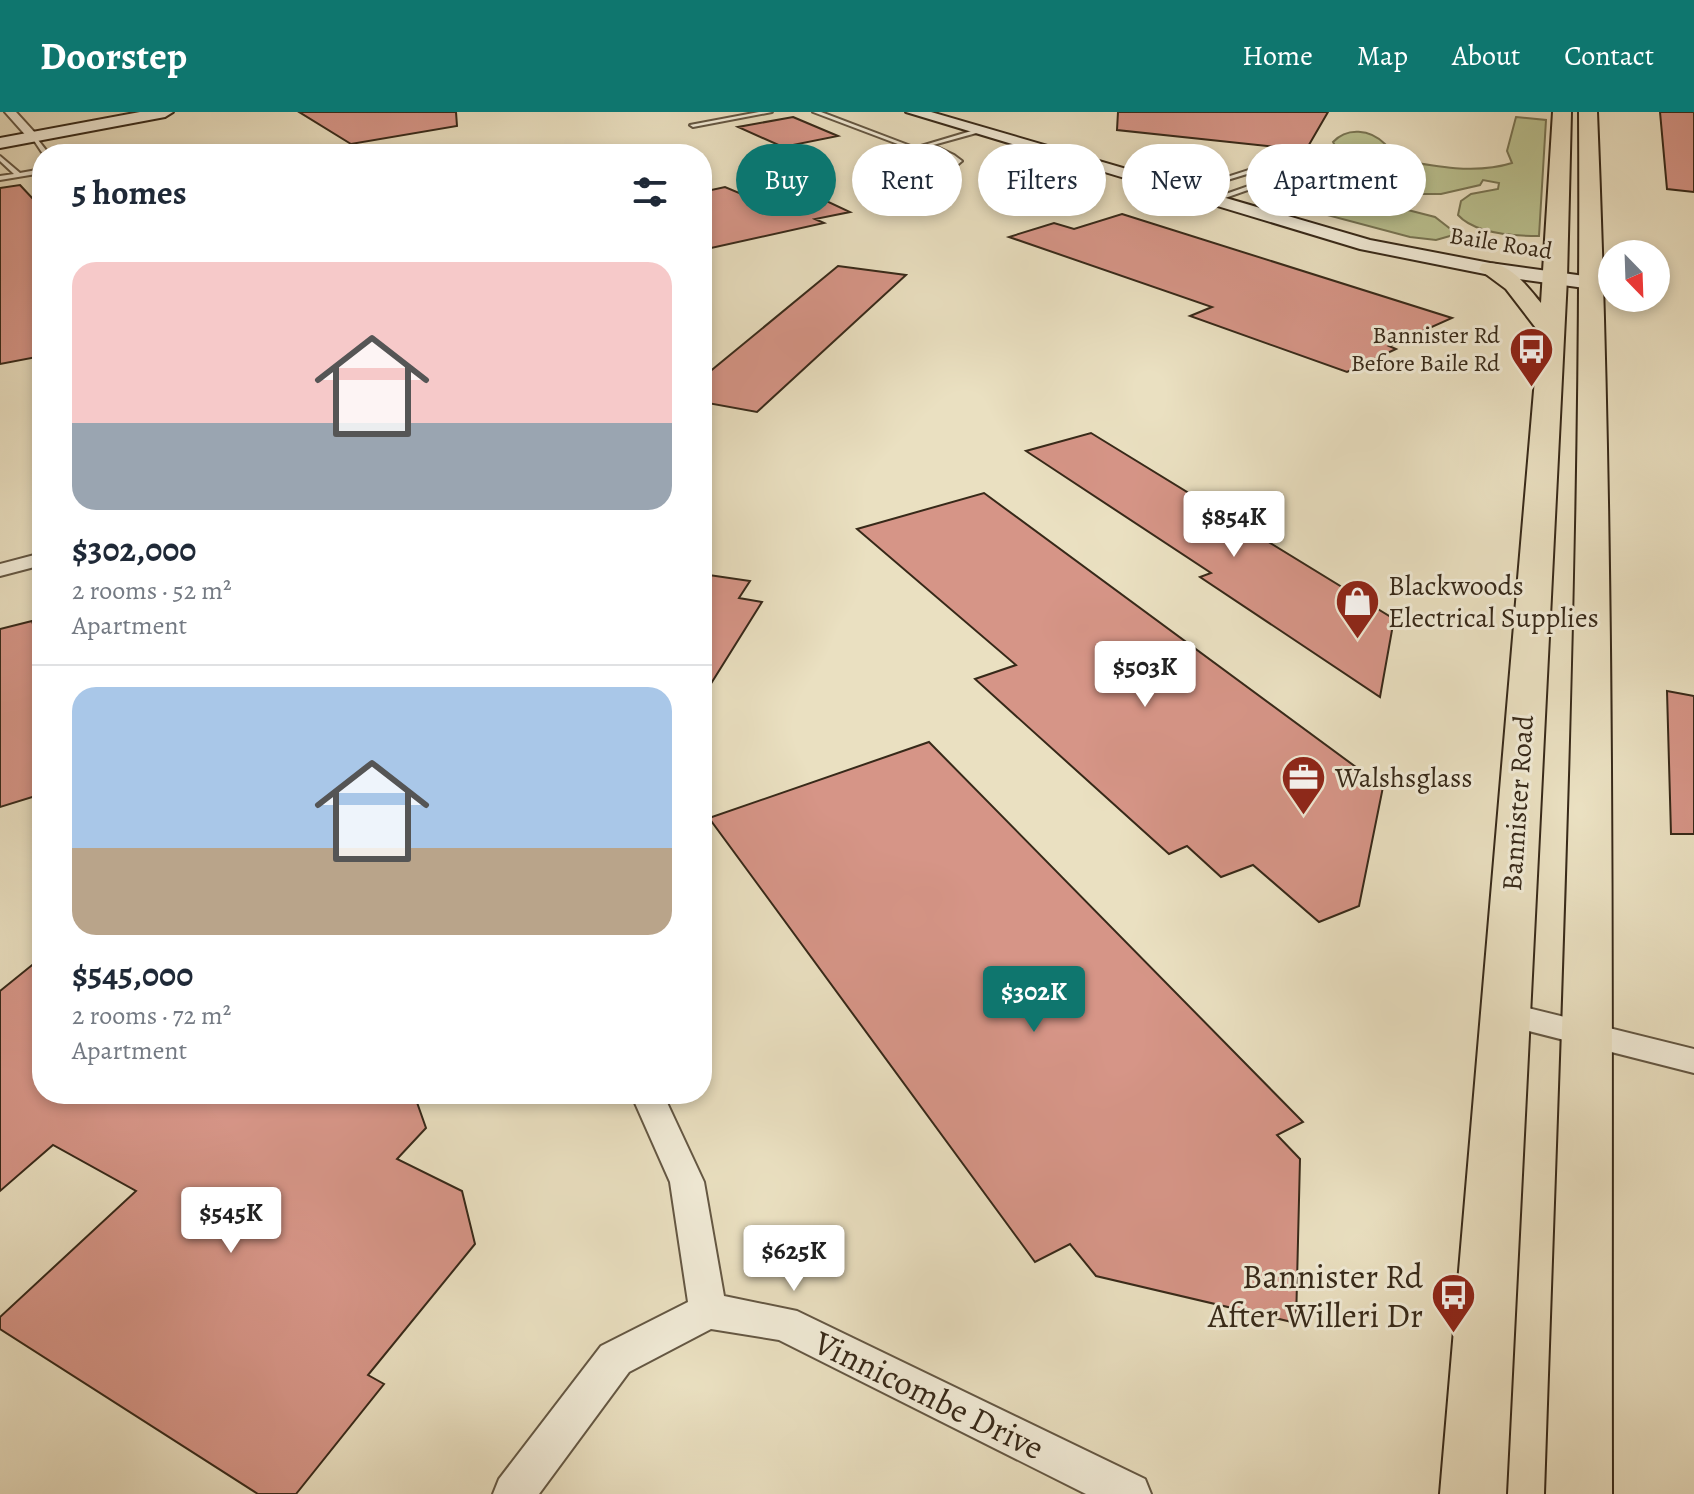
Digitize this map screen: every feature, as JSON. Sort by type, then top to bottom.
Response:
[{"type":"main road","name":"Bannister Road","points":[[1562,112],[1573,276],[1587,1033],[1579,1494]]},
{"type":"main road","name":"Bannister Road","points":[[1473,1494],[1502,1100],[1504,1014],[1551,331],[1573,276],[1588,112]]},
{"type":"main road","points":[[1490,269],[1514,284],[1551,331]]},
{"type":"street","points":[[10,112],[33,137]]},
{"type":"street","points":[[0,143],[165,112]]},
{"type":"street","name":"Baile Road","points":[[914,112],[1122,171]]},
{"type":"street","name":"Baile Road","points":[[1230,202],[1384,240],[1573,276]]},
{"type":"street","name":"Baile Road","points":[[1230,202],[1367,245],[1490,269],[1573,276]]},
{"type":"street","points":[[0,570],[32,562]]},
{"type":"street","points":[[1504,1014],[1694,1061]]},
{"type":"street","points":[[514,1494],[615,1359],[708,1311],[687,1182],[652,1104]]},
{"type":"street","name":"Vinnicombe Drive","points":[[708,1311],[784,1323],[1130,1494]]},
{"type":"lane","points":[[693,125],[769,112]]},
{"type":"lane","points":[[816,112],[902,144]]},
{"type":"lane","points":[[931,144],[978,131]]},
{"type":"lane","points":[[33,137],[38,144]]},
{"type":"lane","points":[[0,158],[19,175]]},
{"type":"lane","points":[[0,178],[32,173]]},
{"type":"green space","points":[[1516,117],[1546,120],[1539,236],[1485,230],[1458,215],[1461,201],[1471,194],[1498,189],[1499,183],[1483,180],[1480,185],[1441,194],[1426,194],[1426,164],[1478,169],[1495,167],[1512,163],[1507,151]]},
{"type":"green space","points":[[1352,132],[1366,133],[1385,144],[1333,142]]},
{"type":"green space","points":[[1426,215],[1435,217],[1457,234],[1436,240],[1410,237],[1331,216]]},
{"type":"building","points":[[299,112],[456,112],[457,126],[351,144]]},
{"type":"building","points":[[1118,112],[1328,112],[1309,144],[1249,144],[1117,130]]},
{"type":"building","points":[[1660,112],[1694,112],[1694,192],[1667,189]]},
{"type":"building","points":[[793,117],[838,136],[798,144],[776,144],[738,127]]},
{"type":"building","points":[[20,185],[32,198],[32,358],[0,364],[0,188]]},
{"type":"building","points":[[725,187],[736,192],[736,216],[830,216],[815,219],[824,223],[712,248],[712,190]]},
{"type":"building","points":[[836,205],[850,212],[836,215]]},
{"type":"building","points":[[1122,214],[1452,318],[1389,346],[1396,349],[1347,372],[1190,316],[1212,307],[1009,237],[1054,223],[1074,229]]},
{"type":"building","points":[[838,266],[906,275],[757,412],[712,404],[712,370]]},
{"type":"building","points":[[1091,433],[1394,619],[1380,697],[1200,577],[1211,573],[1026,451]]},
{"type":"building","points":[[984,493],[1383,787],[1359,906],[1319,922],[1253,865],[1221,877],[1187,846],[1169,854],[975,679],[1016,665],[857,529]]},
{"type":"building","points":[[712,575],[750,581],[739,598],[762,602],[712,682]]},
{"type":"building","points":[[32,621],[32,797],[0,807],[0,629]]},
{"type":"building","points":[[1667,691],[1694,696],[1694,834],[1671,834]]},
{"type":"building","points":[[929,742],[1303,1122],[1277,1135],[1300,1159],[1296,1323],[1096,1276],[1070,1244],[1035,1262],[712,822],[712,817]]},
{"type":"building","points":[[32,965],[32,1104],[418,1104],[426,1128],[397,1159],[462,1191],[475,1244],[368,1375],[384,1384],[296,1494],[258,1494],[0,1329],[0,1317],[136,1191],[53,1145],[0,1191],[0,991]]},
{"type":"place","name":"Bannister Rd Before Baile Rd","points":[[1531,388]]},
{"type":"place","name":"Blackwoods Electrical Supplies","points":[[1357,641]]},
{"type":"place","name":"Walshsglass","points":[[1304,817]]},
{"type":"place","name":"Bannister Rd After Willeri Dr","points":[[1454,1335]]}]
